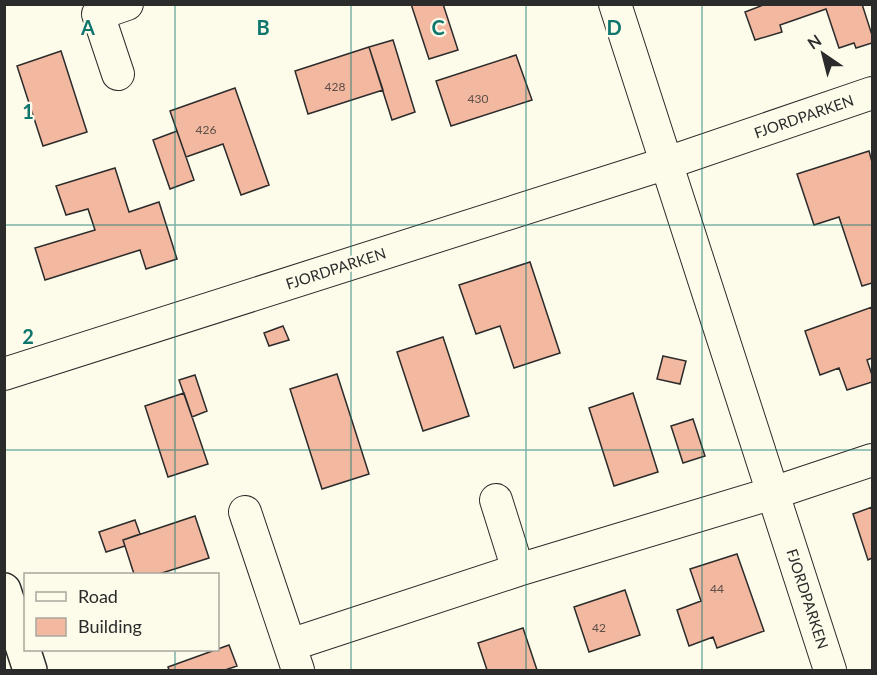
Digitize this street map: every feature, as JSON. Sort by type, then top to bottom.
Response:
[{"type":"street","points":[[118,74],[98,14],[127,4]]},
{"type":"street","name":"FJORDPARKEN","points":[[615,4],[830,670]]},
{"type":"street","name":"FJORDPARKEN","points":[[4,374],[667,164],[873,93]]},
{"type":"street","points":[[245,512],[294,658],[518,570],[773,493],[873,460]]},
{"type":"street","points":[[496,500],[518,570]]},
{"type":"street","points":[[4,590],[30,670]]},
{"type":"building","points":[[411,4],[443,4],[458,50],[429,59]]},
{"type":"building","points":[[766,4],[862,4],[872,35],[872,43],[856,48],[854,43],[839,48],[826,9],[780,25],[782,32],[755,40],[745,12]]},
{"type":"building","points":[[393,40],[415,112],[392,120],[369,47]]},
{"type":"building","points":[[369,47],[383,90],[308,114],[295,71]]},
{"type":"building","points":[[61,51],[87,132],[43,146],[17,66]]},
{"type":"building","points":[[516,55],[532,100],[451,126],[436,81]]},
{"type":"building","points":[[235,88],[269,185],[241,195],[223,144],[186,157],[170,111]]},
{"type":"building","points":[[177,131],[194,180],[170,189],[153,140]]},
{"type":"building","points":[[869,151],[872,162],[872,283],[862,286],[839,217],[814,225],[797,174]]},
{"type":"building","points":[[115,168],[129,212],[159,202],[177,259],[146,269],[140,250],[45,280],[35,248],[95,230],[88,209],[66,215],[56,186]]},
{"type":"building","points":[[530,262],[560,353],[514,368],[500,326],[476,334],[459,285]]},
{"type":"building","points":[[872,307],[872,358],[867,360],[872,382],[847,390],[839,368],[820,375],[805,331]]},
{"type":"building","points":[[283,326],[289,340],[269,346],[264,333]]},
{"type":"building","points":[[443,337],[469,416],[423,431],[397,352]]},
{"type":"building","points":[[663,356],[686,361],[680,384],[657,379]]},
{"type":"building","points":[[337,374],[369,474],[322,489],[290,389]]},
{"type":"building","points":[[195,375],[207,411],[192,417],[179,380]]},
{"type":"building","points":[[184,393],[208,464],[168,477],[145,406]]},
{"type":"building","points":[[633,393],[658,472],[614,486],[589,408]]},
{"type":"building","points":[[693,419],[705,456],[683,463],[671,426]]},
{"type":"building","points":[[872,507],[872,558],[868,560],[853,514]]},
{"type":"building","points":[[195,516],[209,558],[162,573],[134,573],[123,540]]},
{"type":"building","points":[[135,520],[140,534],[123,540],[125,546],[106,552],[99,532]]},
{"type":"building","points":[[737,554],[764,631],[717,648],[713,637],[689,646],[677,610],[701,601],[690,569]]},
{"type":"building","points":[[625,590],[640,635],[589,652],[574,607]]},
{"type":"building","points":[[523,628],[537,670],[487,670],[478,643]]},
{"type":"building","points":[[229,645],[237,666],[225,670],[169,670],[168,667],[212,651],[219,651],[219,649]]}]
